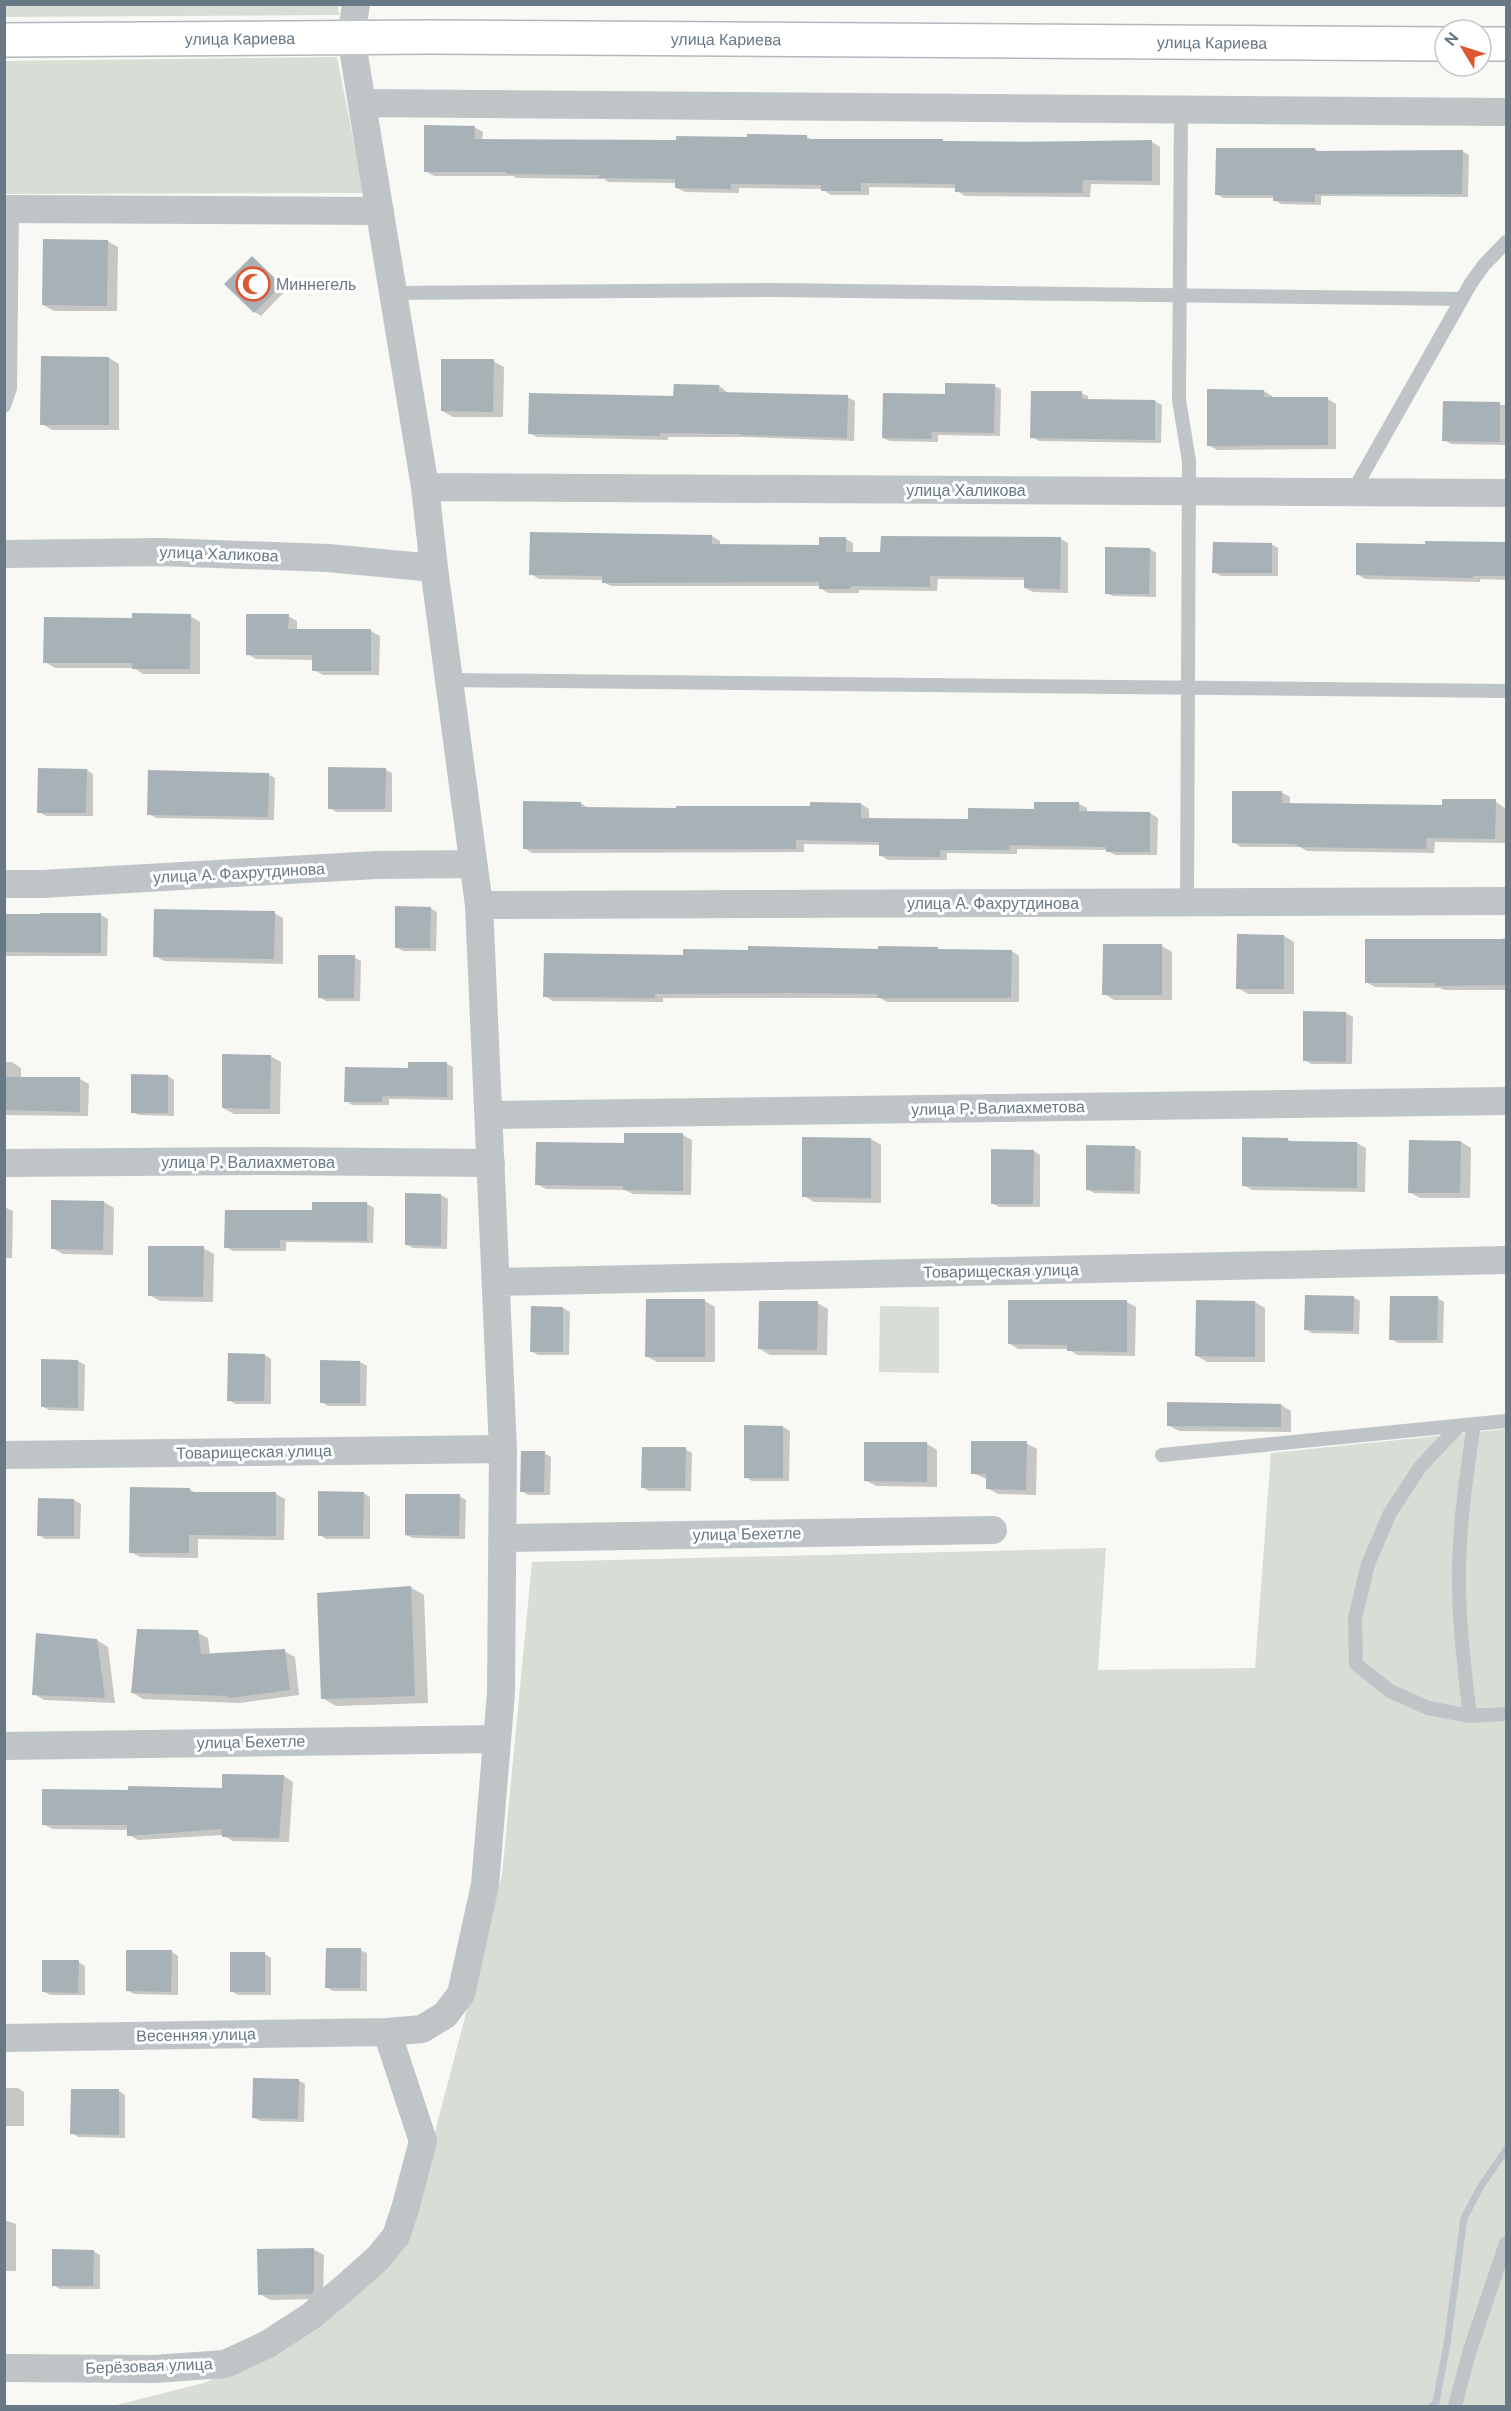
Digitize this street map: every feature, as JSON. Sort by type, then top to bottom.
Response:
[{"type":"main road","name":"улица Кариева","points":[[4,40],[351,37],[1433,44]]},
{"type":"street","name":"Весенняя улица","points":[[4,2038],[387,2032],[422,2029],[445,2015],[461,1995],[485,1885],[501,1693],[502,1449],[479,905],[448,680],[425,487],[351,37],[357,4]]},
{"type":"street","points":[[362,103],[1506,112]]},
{"type":"street","points":[[8,209],[380,211]]},
{"type":"street","name":"улица Халикова","points":[[425,487],[1506,493]]},
{"type":"street","name":"улица Халикова","points":[[4,554],[161,552],[328,558],[434,568]]},
{"type":"street","name":"улица А. Фахрутдинова","points":[[4,884],[376,865],[473,864]]},
{"type":"street","name":"улица А. Фахрутдинова","points":[[479,905],[1506,901]]},
{"type":"street","name":"улица Р. Валиахметова","points":[[489,1115],[1506,1101]]},
{"type":"street","name":"улица Р. Валиахметова","points":[[4,1163],[269,1161],[491,1163]]},
{"type":"street","name":"Товарищеская улица","points":[[496,1282],[1506,1260]]},
{"type":"street","name":"Товарищеская улица","points":[[4,1455],[502,1449]]},
{"type":"street","name":"улица Бехетле","points":[[502,1538],[993,1530]]},
{"type":"street","name":"улица Бехетле","points":[[4,1746],[497,1739]]},
{"type":"street","name":"Берёзовая улица","points":[[4,2368],[154,2369],[225,2364],[268,2344],[311,2316],[350,2284],[378,2258],[396,2236],[423,2141],[387,2032]]},
{"type":"lane","points":[[1181,109],[1179,400],[1189,461],[1187,902]]},
{"type":"lane","points":[[4,406],[10,388],[8,209]]},
{"type":"lane","points":[[1352,493],[1461,299],[1484,265],[1506,242]]},
{"type":"lane","points":[[392,292],[787,291],[1461,299]]},
{"type":"lane","points":[[448,680],[1506,691]]},
{"type":"lane","points":[[1162,1455],[1506,1421]]},
{"type":"lane","points":[[1470,1716],[1461,1636],[1459,1565],[1464,1494],[1474,1424]]},
{"type":"lane","points":[[1458,1427],[1420,1467],[1390,1513],[1372,1554],[1355,1618],[1356,1664],[1389,1691],[1428,1708],[1470,1716],[1506,1714]]},
{"type":"lane","points":[[1455,2406],[1469,2354],[1506,2243]]},
{"type":"shaded area","points":[[5,4],[338,4],[339,15],[4,17]]},
{"type":"shaded area","points":[[337,57],[364,193],[5,194],[4,61]]},
{"type":"shaded area","points":[[880,1306],[939,1307],[939,1373],[879,1372]]},
{"type":"shaded area","points":[[1506,1429],[1506,2406],[113,2406],[207,2382],[298,2335],[405,2247],[502,1875],[532,1562],[1106,1548],[1098,1670],[1255,1668],[1271,1453]]},
{"type":"building","points":[[424,125],[475,126],[474,139],[676,140],[676,136],[747,137],[747,134],[807,135],[807,139],[943,139],[943,141],[1025,142],[1152,140],[1152,181],[1083,180],[1082,193],[955,192],[955,184],[861,183],[861,191],[821,191],[821,185],[731,184],[731,189],[675,188],[675,179],[598,178],[599,175],[506,174],[506,172],[424,172]]},
{"type":"building","points":[[1216,148],[1315,148],[1315,151],[1463,150],[1462,194],[1315,194],[1315,202],[1273,201],[1273,195],[1215,195]]},
{"type":"building","points":[[43,239],[108,240],[107,306],[42,305]]},
{"type":"building","name":"Миннегель","points":[[252,256],[282,285],[254,313],[224,284]]},
{"type":"building","points":[[41,356],[109,357],[109,425],[40,425]]},
{"type":"building","points":[[441,359],[494,359],[493,412],[441,411]]},
{"type":"building","points":[[945,383],[995,384],[994,433],[932,432],[931,439],[882,438],[883,393],[945,394]]},
{"type":"building","points":[[674,384],[719,385],[719,392],[848,395],[847,438],[741,434],[660,433],[660,436],[528,434],[529,393],[673,396]]},
{"type":"building","points":[[1207,389],[1264,390],[1264,397],[1328,397],[1328,445],[1207,446]]},
{"type":"building","points":[[1031,391],[1082,391],[1082,399],[1155,400],[1155,440],[1030,438]]},
{"type":"building","points":[[1443,401],[1500,402],[1500,442],[1442,441]]},
{"type":"building","points":[[530,532],[712,535],[712,544],[819,545],[819,537],[846,537],[846,552],[880,552],[881,536],[1061,537],[1060,589],[1024,588],[1024,577],[930,576],[930,587],[851,586],[851,589],[819,589],[819,582],[602,583],[602,576],[529,575]]},
{"type":"building","points":[[1425,541],[1506,542],[1506,576],[1473,576],[1473,578],[1356,575],[1356,543],[1425,544]]},
{"type":"building","points":[[1213,542],[1272,543],[1272,573],[1212,573]]},
{"type":"building","points":[[1105,547],[1150,548],[1149,594],[1105,594]]},
{"type":"building","points":[[132,613],[191,614],[190,669],[132,669],[132,663],[43,663],[44,617],[132,618]]},
{"type":"building","points":[[246,614],[289,614],[288,629],[371,629],[371,671],[312,671],[312,655],[246,655]]},
{"type":"building","points":[[328,767],[386,768],[385,809],[328,809]]},
{"type":"building","points":[[38,768],[87,769],[86,813],[37,813]]},
{"type":"building","points":[[148,770],[269,773],[268,817],[147,815]]},
{"type":"building","points":[[1232,791],[1282,791],[1282,803],[1442,805],[1442,799],[1496,799],[1495,839],[1427,838],[1426,849],[1297,847],[1297,844],[1232,843]]},
{"type":"building","points":[[523,801],[581,802],[581,807],[676,808],[676,806],[810,806],[810,802],[861,803],[861,818],[968,819],[968,808],[1034,809],[1034,802],[1079,802],[1079,811],[1150,812],[1150,852],[1106,852],[1106,847],[1010,845],[1009,850],[940,850],[940,857],[879,856],[879,842],[796,840],[796,849],[523,849]]},
{"type":"building","points":[[395,906],[431,907],[430,948],[395,948]]},
{"type":"building","points":[[154,909],[275,911],[274,959],[153,957]]},
{"type":"building","points":[[101,913],[101,953],[4,952],[4,914]]},
{"type":"building","points":[[1237,934],[1284,935],[1284,989],[1236,989]]},
{"type":"building","points":[[1365,939],[1506,939],[1506,985],[1435,986],[1435,983],[1365,983]]},
{"type":"building","points":[[1103,944],[1162,944],[1162,995],[1102,995]]},
{"type":"building","points":[[748,946],[878,949],[878,946],[1012,950],[1011,998],[877,998],[878,994],[787,993],[655,994],[655,998],[543,997],[544,953],[683,955],[683,949],[748,950]]},
{"type":"building","points":[[318,955],[355,955],[354,998],[318,998]]},
{"type":"building","points":[[1303,1011],[1346,1012],[1346,1062],[1303,1061]]},
{"type":"building","points":[[222,1054],[271,1055],[270,1109],[222,1108]]},
{"type":"building","points":[[408,1062],[447,1062],[447,1097],[383,1096],[382,1102],[344,1102],[345,1067],[408,1068]]},
{"type":"building","points":[[131,1074],[168,1075],[168,1113],[131,1113]]},
{"type":"building","points":[[4,1077],[80,1077],[80,1112],[4,1110]]},
{"type":"building","points":[[624,1133],[683,1133],[683,1191],[623,1190],[623,1186],[535,1185],[536,1142],[624,1143]]},
{"type":"building","points":[[802,1137],[871,1138],[871,1198],[802,1197]]},
{"type":"building","points":[[1242,1137],[1288,1138],[1288,1141],[1357,1142],[1357,1188],[1242,1186]]},
{"type":"building","points":[[1409,1140],[1461,1141],[1460,1193],[1408,1193]]},
{"type":"building","points":[[1086,1145],[1135,1146],[1134,1191],[1086,1190]]},
{"type":"building","points":[[991,1149],[1034,1150],[1033,1204],[991,1204]]},
{"type":"building","points":[[405,1193],[441,1194],[441,1246],[405,1245]]},
{"type":"building","points":[[51,1200],[104,1201],[103,1250],[51,1249]]},
{"type":"building","points":[[312,1202],[367,1202],[367,1241],[280,1240],[280,1248],[224,1248],[225,1210],[312,1210]]},
{"type":"building","points":[[148,1246],[204,1246],[203,1297],[148,1296]]},
{"type":"building","points":[[1305,1295],[1354,1296],[1353,1331],[1304,1330]]},
{"type":"building","points":[[1390,1296],[1438,1296],[1437,1340],[1389,1340]]},
{"type":"building","points":[[646,1299],[705,1299],[705,1357],[645,1357]]},
{"type":"building","points":[[1008,1300],[1127,1300],[1127,1352],[1067,1351],[1067,1345],[1008,1344]]},
{"type":"building","points":[[1196,1300],[1255,1301],[1255,1357],[1195,1356]]},
{"type":"building","points":[[759,1301],[818,1301],[817,1350],[758,1349]]},
{"type":"building","points":[[531,1306],[563,1307],[563,1352],[530,1352]]},
{"type":"building","points":[[228,1353],[265,1354],[264,1401],[227,1401]]},
{"type":"building","points":[[41,1359],[78,1360],[78,1408],[41,1407]]},
{"type":"building","points":[[320,1360],[360,1361],[360,1403],[320,1403]]},
{"type":"building","points":[[1167,1402],[1281,1404],[1281,1427],[1167,1426]]},
{"type":"building","points":[[744,1425],[783,1426],[783,1478],[744,1478]]},
{"type":"building","points":[[971,1441],[1027,1441],[1026,1490],[986,1489],[986,1474],[971,1474]]},
{"type":"building","points":[[864,1442],[927,1442],[927,1482],[864,1481]]},
{"type":"building","points":[[642,1447],[686,1447],[685,1488],[641,1488]]},
{"type":"building","points":[[521,1451],[545,1451],[544,1492],[520,1492]]},
{"type":"building","points":[[130,1487],[190,1488],[190,1492],[276,1492],[276,1536],[189,1535],[189,1553],[129,1553]]},
{"type":"building","points":[[318,1491],[364,1492],[363,1536],[318,1536]]},
{"type":"building","points":[[405,1494],[460,1494],[459,1536],[405,1535]]},
{"type":"building","points":[[38,1498],[74,1499],[74,1536],[37,1536]]},
{"type":"building","points":[[411,1586],[415,1696],[321,1699],[317,1593]]},
{"type":"building","points":[[137,1629],[198,1630],[201,1654],[285,1649],[290,1690],[228,1698],[228,1696],[131,1693]]},
{"type":"building","points":[[36,1633],[97,1639],[105,1698],[32,1695]]},
{"type":"building","points":[[222,1774],[284,1775],[279,1838],[222,1837],[222,1829],[127,1836],[127,1825],[42,1825],[42,1789],[128,1790],[128,1786],[222,1788]]},
{"type":"building","points":[[326,1948],[361,1948],[360,1988],[325,1988]]},
{"type":"building","points":[[126,1950],[172,1950],[171,1992],[126,1991]]},
{"type":"building","points":[[230,1952],[265,1952],[265,1992],[230,1992]]},
{"type":"building","points":[[42,1960],[79,1960],[78,1993],[42,1992]]},
{"type":"building","points":[[253,2078],[299,2079],[298,2119],[252,2118]]},
{"type":"building","points":[[71,2089],[119,2089],[119,2135],[70,2134]]},
{"type":"building","points":[[314,2248],[314,2292],[312,2294],[258,2295],[257,2249]]},
{"type":"building","points":[[52,2249],[94,2250],[93,2286],[52,2286]]},
{"type":"waterway","points":[[1432,2406],[1436,2402],[1447,2344],[1464,2218],[1481,2186],[1506,2150]]},
{"type":"place","name":"Миннегель","points":[[253,284]]}]
